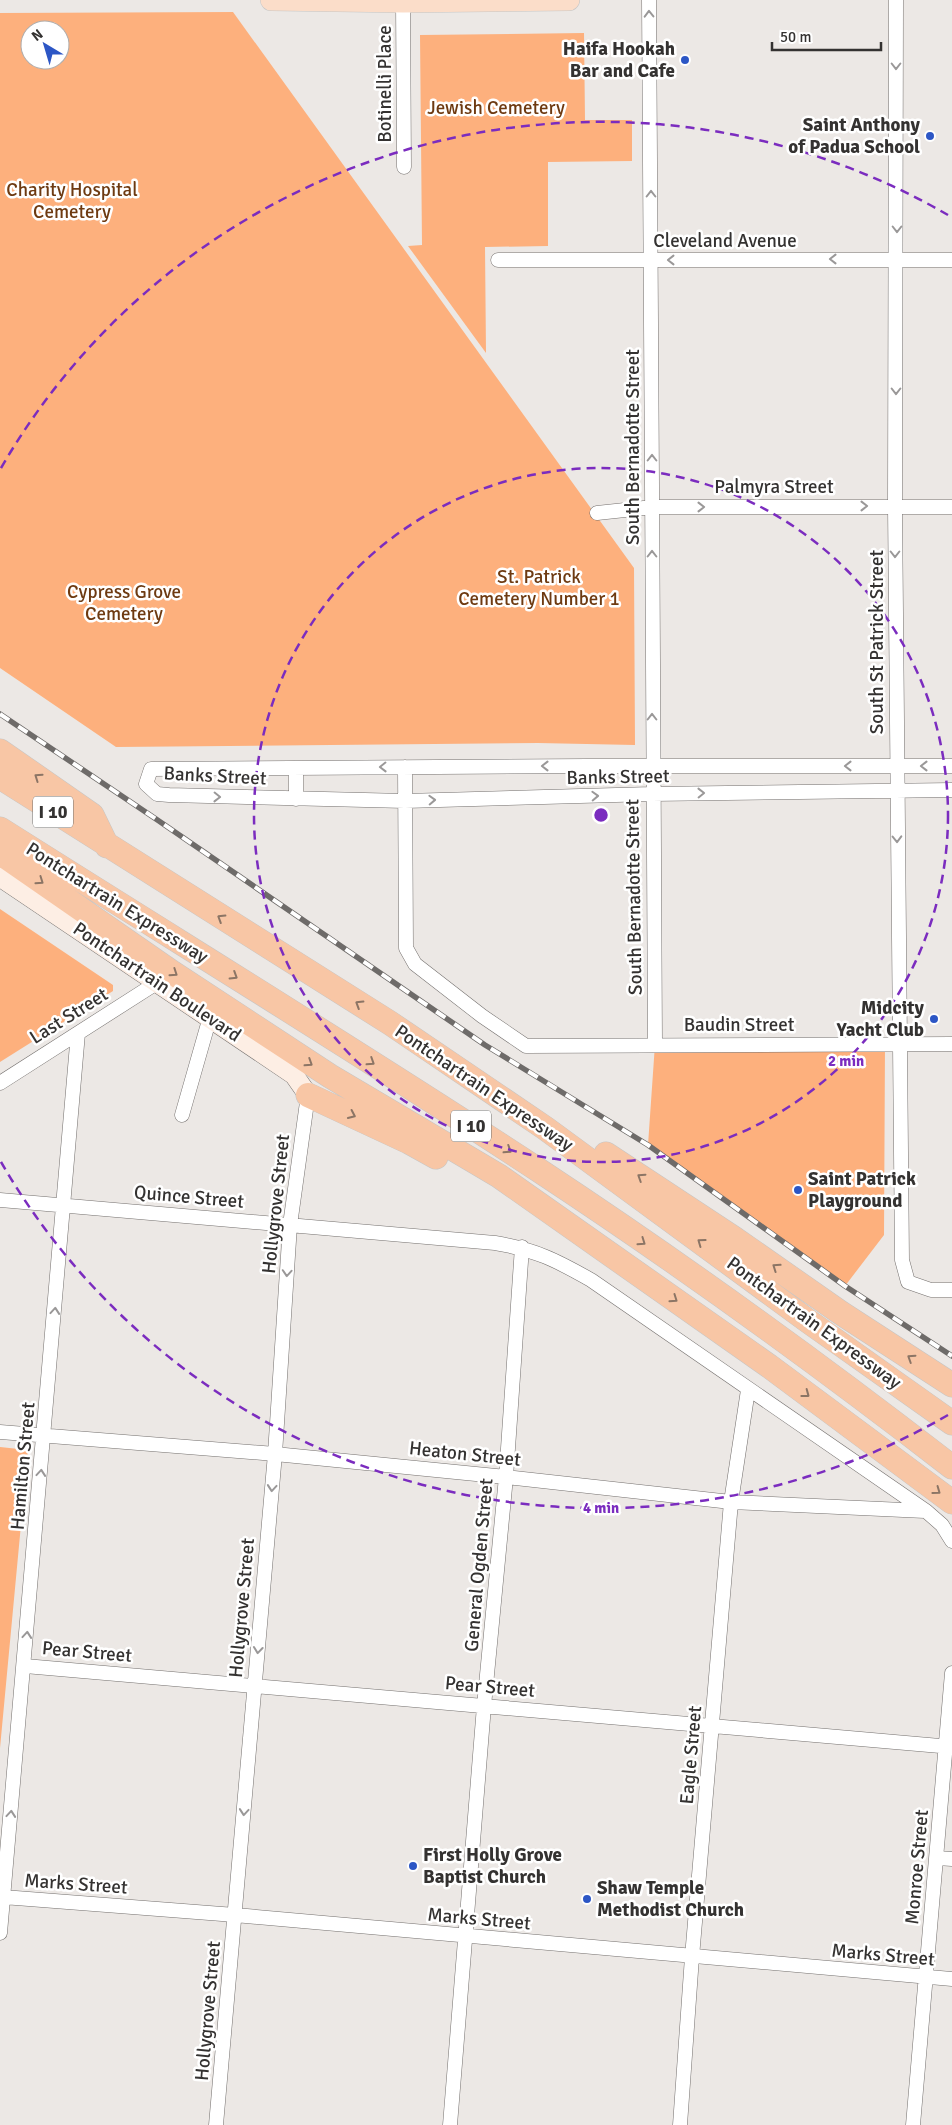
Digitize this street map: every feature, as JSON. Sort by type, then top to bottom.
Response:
[{"type":"highway","points":[[0,751],[92,815],[107,846]]},
{"type":"highway","name":"Pontchartrain Expressway","points":[[0,777],[390,1023],[545,1128],[952,1423]]},
{"type":"highway","name":"Pontchartrain Expressway","points":[[0,829],[360,1054],[543,1173],[734,1305],[952,1467]]},
{"type":"highway","points":[[0,853],[173,973],[322,1071],[499,1176],[769,1366],[952,1502]]},
{"type":"highway","points":[[308,1095],[409,1142],[501,1194],[619,1267],[634,1271]]},
{"type":"highway","points":[[545,1128],[563,1126],[735,1239],[841,1313],[952,1385]]},
{"type":"main road","points":[[271,0],[569,0]]},
{"type":"street","name":"South Bernadotte Street","points":[[649,0],[653,507],[652,794],[655,1044]]},
{"type":"street","name":"South St Patrick Street","points":[[896,0],[896,790],[902,1260],[908,1282],[931,1290],[952,1290]]},
{"type":"street","name":"Botinelli Place","points":[[403,1],[404,167]]},
{"type":"street","name":"Cleveland Avenue","points":[[498,260],[952,260]]},
{"type":"street","name":"Palmyra Street","points":[[597,514],[653,507],[952,506]]},
{"type":"street","name":"Banks Street","points":[[952,766],[652,765],[151,769],[146,784],[157,794],[169,795],[406,801],[652,794],[952,790]]},
{"type":"street","points":[[405,766],[406,801]]},
{"type":"street","points":[[296,768],[296,799]]},
{"type":"street","name":"Baudin Street","points":[[406,801],[406,948],[415,964],[482,1016],[526,1046],[952,1044]]},
{"type":"street","name":"Pontchartrain Boulevard","points":[[0,877],[294,1075],[308,1095]]},
{"type":"street","name":"Last Street","points":[[0,1082],[158,982]]},
{"type":"street","points":[[182,1116],[210,1017]]},
{"type":"street","name":"Hamilton Street","points":[[0,1933],[45,1436],[78,1033]]},
{"type":"street","name":"Hollygrove Street","points":[[216,2125],[275,1454],[290,1225],[308,1095]]},
{"type":"street","name":"Quince Street","points":[[0,1200],[495,1243],[522,1247],[553,1258],[591,1280],[926,1511],[942,1525],[950,1537]]},
{"type":"street","name":"General Ogden Street","points":[[450,2125],[484,1706],[506,1477],[522,1247]]},
{"type":"street","name":"Eagle Street","points":[[680,2125],[692,1957],[731,1502],[748,1390]]},
{"type":"street","name":"Heaton Street","points":[[0,1432],[275,1454],[731,1502],[926,1511]]},
{"type":"street","name":"Pear Street","points":[[25,1666],[949,1747]]},
{"type":"street","name":"Monroe Street","points":[[913,2125],[925,1977],[949,1747],[952,1673]]},
{"type":"street","points":[[937,1858],[952,1859]]},
{"type":"street","name":"Marks Street","points":[[3,1897],[235,1915],[952,1979]]},
{"type":"green space","points":[[233,12],[634,568],[635,745],[538,743],[116,747],[0,668],[0,13]]},
{"type":"green space","name":"Jewish Cemetery","points":[[584,33],[585,120],[632,120],[632,161],[548,162],[548,246],[485,247],[486,353],[408,246],[422,245],[420,35]]},
{"type":"green space","points":[[0,909],[113,985],[113,991],[0,1062]]},
{"type":"green space","name":"Saint Patrick Playground","points":[[655,1044],[885,1044],[884,1235],[845,1286],[648,1145]]},
{"type":"green space","points":[[0,1447],[28,1450],[0,1748]]},
{"type":"railway","points":[[0,714],[485,1045],[648,1145],[845,1286],[952,1356]]},
{"type":"place","name":"Haifa Hookah Bar and Cafe","points":[[685,60]]},
{"type":"place","name":"Saint Anthony of Padua School","points":[[930,136]]},
{"type":"place","name":"Midcity Yacht Club","points":[[934,1019]]},
{"type":"place","name":"Saint Patrick Playground","points":[[798,1190]]},
{"type":"place","name":"First Holly Grove Baptist Church","points":[[413,1866]]},
{"type":"place","name":"Shaw Temple Methodist Church","points":[[587,1899]]},
{"type":"park label","name":"Charity Hospital Cemetery","points":[[72,201]]},
{"type":"park label","name":"St. Patrick Cemetery Number 1","points":[[539,588]]},
{"type":"park label","name":"Cypress Grove Cemetery","points":[[124,603]]}]
